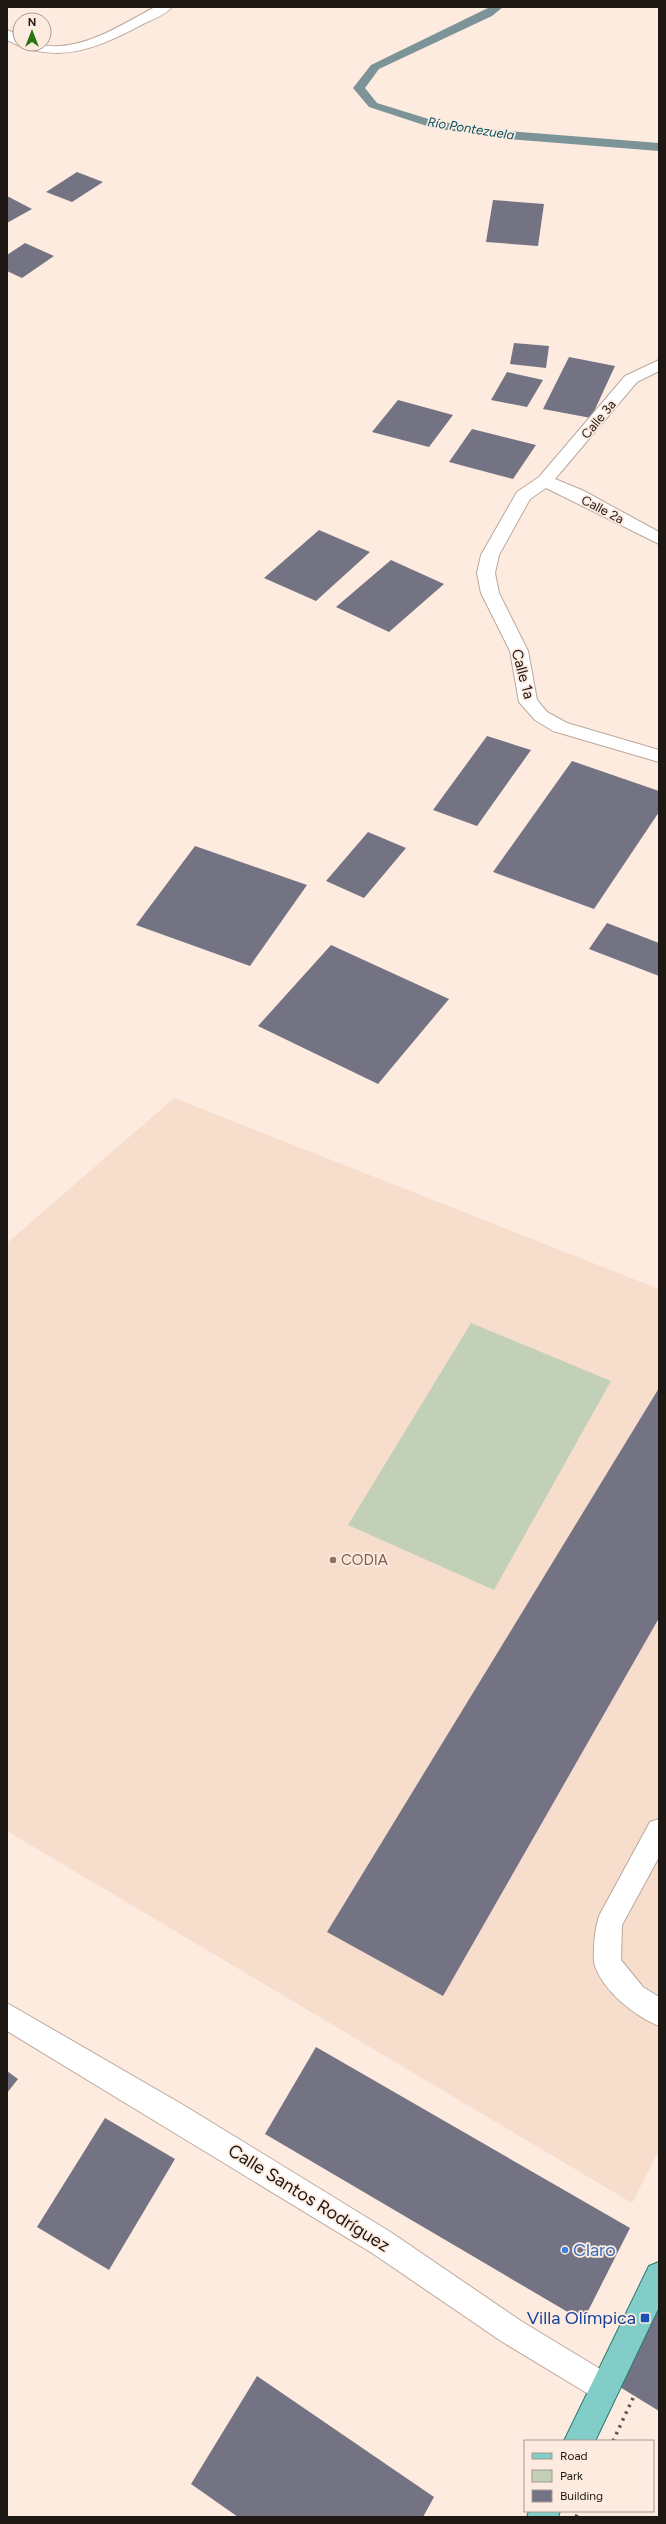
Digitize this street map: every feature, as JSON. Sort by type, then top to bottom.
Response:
[{"type":"main road","points":[[579,2440],[659,2276]]},
{"type":"street","points":[[52,52],[71,50],[89,44],[165,7]]},
{"type":"street","name":"Calle 3a","points":[[545,481],[632,379],[659,365]]},
{"type":"street","name":"Calle 2a","points":[[545,481],[578,495],[659,539]]},
{"type":"street","name":"Calle 1a","points":[[545,481],[523,496],[490,555],[486,573],[490,593],[519,651],[528,702],[541,716],[560,727],[659,756]]},
{"type":"street","points":[[659,1831],[610,1923],[608,1964],[633,1996],[659,2013]]},
{"type":"street","name":"Calle Santos Rodríguez","points":[[7,2016],[176,2116],[375,2239],[511,2331],[605,2388]]},
{"type":"shaded area","name":"CODIA","points":[[174,1098],[659,1289],[659,2150],[632,2203],[7,1831],[7,1243]]},
{"type":"green space","points":[[471,1323],[611,1381],[494,1590],[348,1525]]},
{"type":"building","points":[[77,172],[103,182],[72,202],[46,192]]},
{"type":"building","points":[[7,196],[32,209],[7,223]]},
{"type":"building","points":[[493,200],[544,204],[538,246],[486,242]]},
{"type":"building","points":[[25,243],[54,256],[22,278],[7,271],[7,255]]},
{"type":"building","points":[[514,343],[549,346],[546,368],[510,364]]},
{"type":"building","points":[[569,357],[615,366],[591,418],[543,409]]},
{"type":"building","points":[[507,372],[543,380],[527,407],[491,400]]},
{"type":"building","points":[[398,400],[453,415],[429,447],[372,432]]},
{"type":"building","points":[[472,429],[536,445],[513,479],[449,462]]},
{"type":"building","points":[[319,530],[370,552],[316,601],[264,578]]},
{"type":"building","points":[[391,560],[444,584],[389,632],[336,607]]},
{"type":"building","points":[[487,736],[531,750],[477,826],[433,810]]},
{"type":"building","points":[[572,761],[659,791],[659,812],[594,909],[493,872]]},
{"type":"building","points":[[368,832],[406,848],[364,898],[326,881]]},
{"type":"building","points":[[195,846],[307,885],[250,966],[136,925]]},
{"type":"building","points":[[607,923],[659,943],[659,976],[589,949]]},
{"type":"building","points":[[331,945],[449,999],[378,1084],[258,1026]]},
{"type":"building","points":[[659,1388],[659,1618],[443,1996],[327,1932]]},
{"type":"building","points":[[316,2047],[630,2228],[583,2321],[265,2134]]},
{"type":"building","points":[[7,2071],[18,2079],[7,2093]]},
{"type":"building","points":[[105,2118],[175,2159],[109,2270],[37,2227]]},
{"type":"building","name":"Villa Olímpica","points":[[659,2259],[659,2411],[602,2376]]},
{"type":"building","points":[[257,2376],[434,2497],[423,2517],[238,2517],[191,2484]]},
{"type":"waterway","name":"Río Pontezuela","points":[[497,7],[488,14],[375,67],[359,88],[373,105],[433,124],[508,135],[659,147]]},
{"type":"railway","points":[[613,2440],[634,2396]]},
{"type":"railway","points":[[576,2517],[578,2512]]},
{"type":"place","name":"CODIA","points":[[333,1560]]},
{"type":"place","name":"Claro","points":[[565,2250]]},
{"type":"place","name":"Villa Olímpica","points":[[645,2318]]}]
